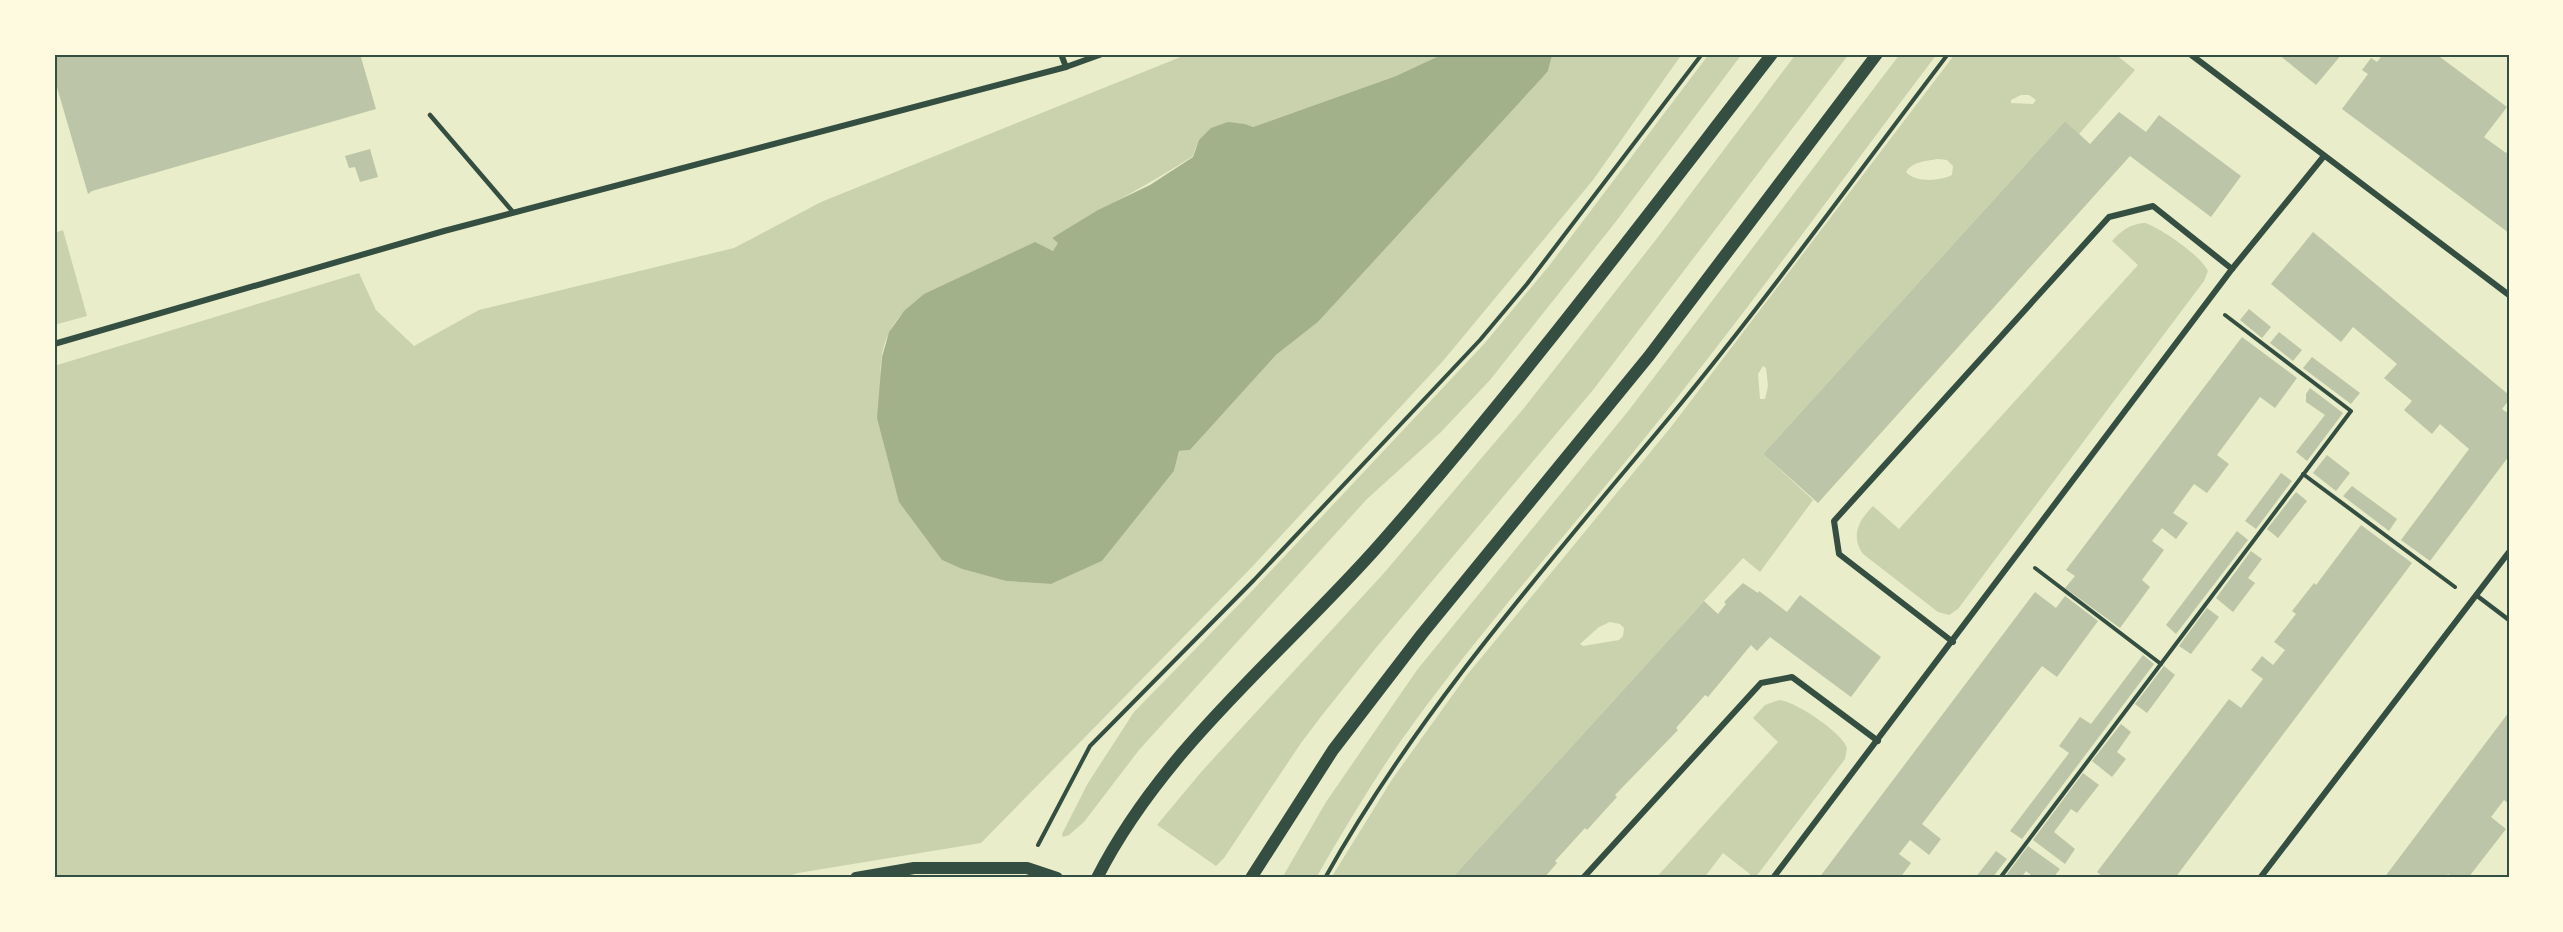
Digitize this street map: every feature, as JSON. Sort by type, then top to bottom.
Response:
[{"type":"main road","points":[[1097,878],[1114,845],[1142,801],[1191,743],[1378,546],[1505,399],[1772,54]]},
{"type":"main road","points":[[1251,878],[1333,750],[1422,634],[1649,356],[1877,54]]},
{"type":"main road","points":[[856,878],[914,868],[1027,868],[1057,878]]},
{"type":"street","points":[[1061,54],[1066,68]]},
{"type":"street","points":[[54,344],[513,212],[1066,68],[1102,54]]},
{"type":"street","points":[[2190,54],[2509,295]]},
{"type":"street","points":[[1773,878],[2232,269],[2324,156]]},
{"type":"street","points":[[1953,642],[1839,554],[1834,521],[2109,217],[2153,206],[2232,269]]},
{"type":"street","points":[[2260,878],[2509,552]]},
{"type":"street","points":[[1583,878],[1761,683],[1792,677],[1878,741]]},
{"type":"lane","points":[[430,115],[513,212]]},
{"type":"lane","points":[[2474,598],[2509,620]]},
{"type":"path","points":[[1027,868],[1090,746],[1270,564],[1480,340],[1576,222],[1702,54]]},
{"type":"path","points":[[1325,878],[1399,757],[1451,686],[1717,358],[1948,54]]},
{"type":"path","points":[[2000,878],[2351,411],[2207,302]]},
{"type":"path","points":[[2303,474],[2474,598]]},
{"type":"path","points":[[2018,555],[2161,664]]},
{"type":"shaded area","points":[[1188,54],[1443,54],[1396,76],[1253,127],[1234,123],[1216,127],[1202,138],[1193,156],[1052,238],[1059,243],[1053,251],[1035,243],[932,292],[904,313],[893,326],[886,342],[881,360],[881,383],[942,560],[962,569],[1006,581],[1051,584],[1102,561],[1174,471],[1179,451],[1190,450],[1276,355],[1318,322],[1542,78],[1548,71],[1552,54],[1682,54],[1593,180],[1443,361],[1251,568],[981,843],[798,873],[782,878],[54,878],[54,366],[359,273],[376,310],[414,346],[479,310],[734,248],[821,202]]},
{"type":"shaded area","points":[[1443,54],[1552,55],[1548,71],[1542,78],[1318,322],[1276,355],[1190,450],[1179,451],[1174,471],[1102,561],[1051,584],[1006,581],[962,569],[942,560],[899,502],[877,418],[882,357],[889,332],[904,311],[924,294],[1035,242],[1053,251],[1058,243],[1052,238],[1098,210],[1150,185],[1193,157],[1199,140],[1211,128],[1228,122],[1253,127],[1396,76]]},
{"type":"shaded area","points":[[1709,54],[1742,54],[1614,224],[1490,380],[1441,432],[1367,499],[1139,750],[1084,822],[1069,835],[1063,837],[1062,834],[1088,783],[1134,712],[1250,593],[1484,344],[1549,266]]},
{"type":"shaded area","points":[[1796,54],[1849,54],[1593,390],[1323,714],[1224,858],[1216,866],[1157,825],[1202,771],[1384,573],[1524,408],[1658,237]]},
{"type":"shaded area","points":[[1900,54],[1937,54],[1712,353],[1439,689],[1374,781],[1316,878],[1282,878],[1326,802],[1417,670],[1629,410]]},
{"type":"shaded area","points":[[1955,54],[2115,54],[2135,70],[2079,134],[2065,121],[1763,454],[1813,500],[1760,572],[1743,558],[1452,878],[1331,878],[1393,778],[1467,675],[1671,427]],"holes":[[[2021,95],[2029,95],[2036,100],[2033,104],[2011,103],[2011,100]],[[1947,160],[1953,166],[1952,175],[1928,180],[1915,178],[1906,172],[1909,168],[1925,161]],[[1763,366],[1766,368],[1768,386],[1765,399],[1760,399],[1758,374]],[[1610,622],[1620,624],[1624,628],[1623,636],[1619,640],[1583,646],[1580,644],[1599,627]]]},
{"type":"shaded area","points":[[2145,223],[2170,236],[2197,258],[2208,271],[2204,281],[1958,609],[1949,615],[1938,612],[1863,554],[1857,541],[1860,523],[1873,506],[1899,529],[2138,265],[2112,241],[2127,228]]},
{"type":"shaded area","points":[[63,230],[87,316],[54,325],[54,233]]},
{"type":"shaded area","points":[[1779,700],[1796,706],[1837,734],[1847,748],[1845,759],[1755,878],[1747,878],[1750,874],[1723,853],[1704,878],[1656,878],[1778,742],[1753,718],[1765,705]]},
{"type":"building","points":[[54,54],[360,54],[376,109],[88,194],[54,77]]},
{"type":"building","points":[[2278,54],[2342,54],[2316,85]]},
{"type":"building","points":[[2383,54],[2436,54],[2507,107],[2484,137],[2506,153],[2509,149],[2509,233],[2342,109],[2368,74],[2362,70],[2371,58],[2377,62]]},
{"type":"building","points":[[2119,112],[2146,132],[2159,115],[2241,176],[2211,217],[2130,156],[1818,503],[1763,454],[2065,121],[2090,144]]},
{"type":"building","points":[[370,149],[378,177],[360,182],[355,167],[349,168],[345,156]]},
{"type":"building","points":[[2313,232],[2509,395],[2509,400],[2502,409],[2509,414],[2509,456],[2430,561],[2401,540],[2469,449],[2440,424],[2432,434],[2404,410],[2412,401],[2384,378],[2397,364],[2353,327],[2341,342],[2271,284]]},
{"type":"building","points":[[2249,309],[2271,327],[2262,338],[2240,320]]},
{"type":"building","points":[[2279,332],[2302,350],[2293,361],[2270,343]]},
{"type":"building","points":[[2242,337],[2297,378],[2275,408],[2260,397],[2217,455],[2229,464],[2207,493],[2194,484],[2173,513],[2188,523],[2176,539],[2162,528],[2152,541],[2164,550],[2142,580],[2150,587],[2120,628],[2065,588],[2075,576],[2066,570]]},
{"type":"building","points":[[2312,357],[2360,393],[2351,404],[2303,368]]},
{"type":"building","points":[[2310,388],[2343,413],[2307,461],[2296,452],[2325,415],[2306,402],[2306,394]]},
{"type":"building","points":[[2327,455],[2350,473],[2336,491],[2313,473]]},
{"type":"building","points":[[2281,473],[2292,481],[2256,529],[2245,521]]},
{"type":"building","points":[[2352,486],[2397,519],[2389,531],[2343,496]]},
{"type":"building","points":[[2296,492],[2307,501],[2278,538],[2267,529]]},
{"type":"building","points":[[2361,525],[2412,563],[2175,878],[2104,878],[2097,872],[2229,699],[2241,708],[2263,679],[2251,670],[2262,656],[2273,665],[2285,650],[2274,642],[2296,614],[2292,611],[2314,583],[2316,585]]},
{"type":"building","points":[[2237,531],[2248,540],[2176,634],[2166,625]]},
{"type":"building","points":[[2251,551],[2262,559],[2248,578],[2255,583],[2233,612],[2216,598]]},
{"type":"building","points":[[1743,583],[1758,593],[1759,591],[1787,612],[1800,595],[1881,657],[1851,697],[1770,637],[1757,651],[1751,645],[1708,697],[1705,695],[1676,728],[1678,730],[1615,795],[1617,797],[1587,830],[1585,828],[1555,861],[1557,863],[1544,878],[1452,878],[1704,601],[1718,614],[1726,604],[1724,602]]},
{"type":"building","points":[[2035,592],[2056,608],[2065,596],[2098,621],[2057,677],[2042,666],[1922,824],[1941,839],[1929,855],[1910,840],[1899,854],[1911,863],[1900,878],[1819,878]]},
{"type":"building","points":[[2207,608],[2219,617],[2191,654],[2179,646]]},
{"type":"building","points":[[2143,655],[2154,664],[2022,839],[2010,831],[2069,753],[2059,746],[2080,717],[2091,724]]},
{"type":"building","points":[[2164,666],[2175,675],[2147,713],[2135,704]]},
{"type":"building","points":[[2509,712],[2509,804],[2504,800],[2491,817],[2506,829],[2468,878],[2454,878],[2448,874],[2445,878],[2384,878]]},
{"type":"building","points":[[2121,724],[2131,732],[2117,752],[2126,759],[2112,777],[2092,761]]},
{"type":"building","points":[[2083,773],[2099,785],[2077,813],[2071,809],[2054,832],[2075,849],[2065,864],[2033,840]]},
{"type":"building","points":[[2028,846],[2060,869],[2053,878],[2035,878],[2026,871],[2021,878],[2004,878]]},
{"type":"building","points":[[1996,851],[2007,859],[1992,878],[1975,878]]}]
